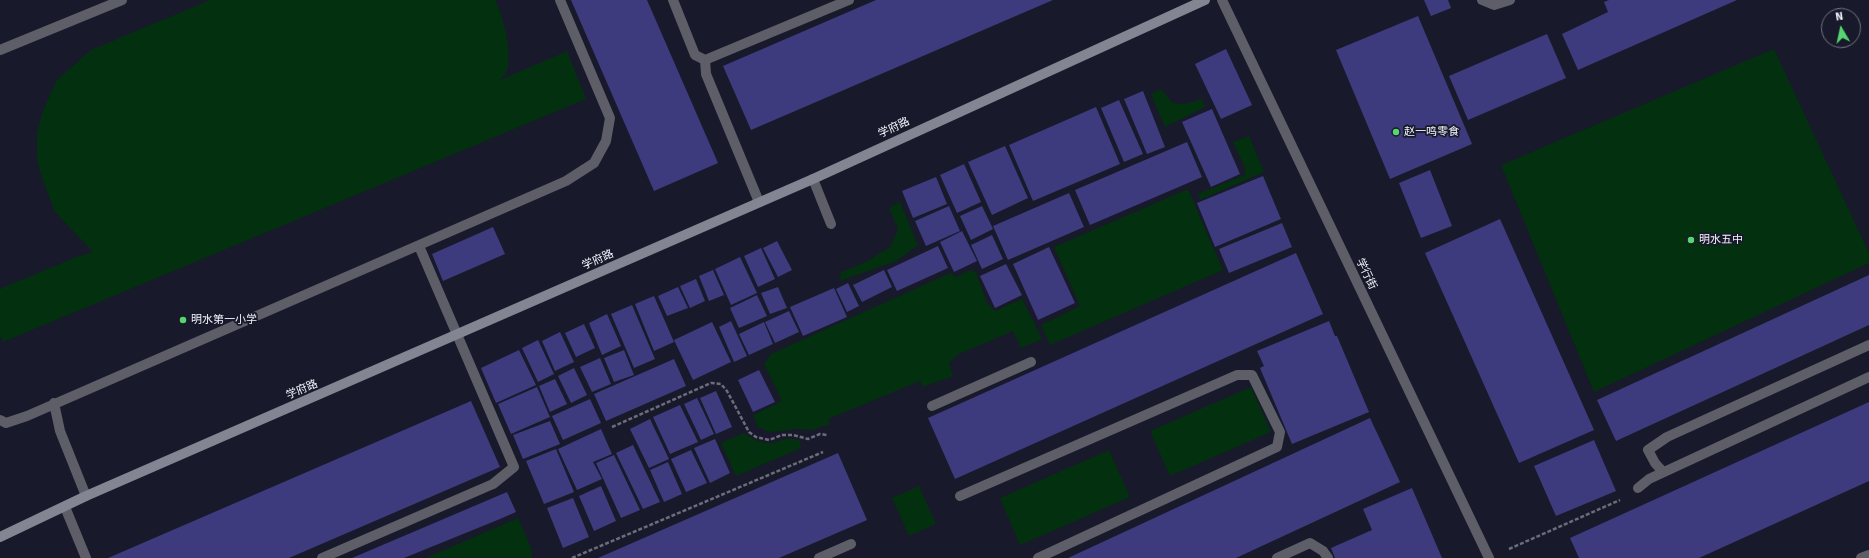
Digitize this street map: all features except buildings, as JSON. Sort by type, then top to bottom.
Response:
[{"type":"street","points":[[0,50],[122,0]]},
{"type":"street","points":[[0,420],[6,423],[54,404],[566,181],[594,163],[606,141],[610,118],[560,0]]},
{"type":"street","points":[[672,0],[695,55],[705,60],[848,0]]},
{"type":"street","name":"学府路","points":[[0,537],[86,496],[813,179],[1205,0]]},
{"type":"street","name":"学行街","points":[[1222,0],[1489,558]]},
{"type":"street","points":[[1482,0],[1494,5],[1510,0]]},
{"type":"street","points":[[705,60],[706,74],[759,202]]},
{"type":"street","points":[[813,179],[831,224]]},
{"type":"street","points":[[322,558],[493,484],[514,467],[419,246]]},
{"type":"street","points":[[1663,472],[1655,463],[1648,450],[1667,437],[1869,345]]},
{"type":"street","points":[[932,406],[1031,362]]},
{"type":"street","points":[[960,496],[1237,376],[1252,375],[1280,432],[1277,447],[1038,558]]},
{"type":"street","points":[[1638,488],[1649,479],[1663,472],[1869,377]]},
{"type":"street","points":[[54,404],[60,431],[86,496]]},
{"type":"street","points":[[65,507],[86,558]]},
{"type":"street","points":[[1277,558],[1310,543],[1323,551],[1328,558]]},
{"type":"street","points":[[819,558],[851,544]]},
{"type":"street","points":[[1861,558],[1869,555]]},
{"type":"path","points":[[612,427],[711,383],[721,384],[727,391],[748,432],[756,437],[769,440],[782,435],[793,435],[808,438],[820,434],[827,436]]},
{"type":"path","points":[[572,558],[823,452]]},
{"type":"path","points":[[1489,558],[1623,499],[1638,488]]},
{"type":"green space","points":[[210,0],[495,0],[504,25],[509,56],[506,73],[500,80],[567,51],[586,99],[3,342],[0,335],[0,289],[76,257],[93,252],[55,212],[41,175],[37,158],[37,134],[42,114],[57,80],[91,50]]},
{"type":"green space","points":[[1774,49],[1869,253],[1869,263],[1594,392],[1501,165]]},
{"type":"green space","points":[[1161,89],[1173,103],[1185,104],[1202,99],[1205,107],[1165,127],[1151,94]]},
{"type":"green space","points":[[1249,136],[1264,172],[1200,200],[1198,194],[1245,175],[1245,168],[1233,142]]},
{"type":"green space","points":[[1188,189],[1223,270],[1050,345],[1041,325],[1080,306],[1054,247]]},
{"type":"green space","points":[[900,202],[918,245],[896,261],[840,281],[841,272],[864,263],[890,247],[898,229],[889,208]]},
{"type":"green space","points":[[971,270],[976,272],[987,303],[995,311],[1022,299],[1042,339],[1021,348],[1013,331],[957,355],[949,363],[953,376],[923,387],[920,381],[828,419],[830,424],[812,430],[797,429],[769,432],[758,427],[753,415],[782,401],[764,364],[771,354],[950,273],[956,277]]},
{"type":"green space","points":[[1251,387],[1271,432],[1170,476],[1150,431]]},
{"type":"green space","points":[[744,433],[764,443],[771,443],[788,438],[795,439],[800,441],[801,448],[736,476],[721,443]]},
{"type":"green space","points":[[1109,450],[1130,497],[1020,545],[1000,498]]},
{"type":"green space","points":[[919,486],[936,524],[909,536],[892,498]]},
{"type":"green space","points":[[518,518],[531,547],[532,558],[426,558]]},
{"type":"place","name":"赵一鸣零食","points":[[1396,132]]},
{"type":"place","name":"明水五中","points":[[1691,240]]},
{"type":"place","name":"明水第一小学","points":[[183,320]]}]
